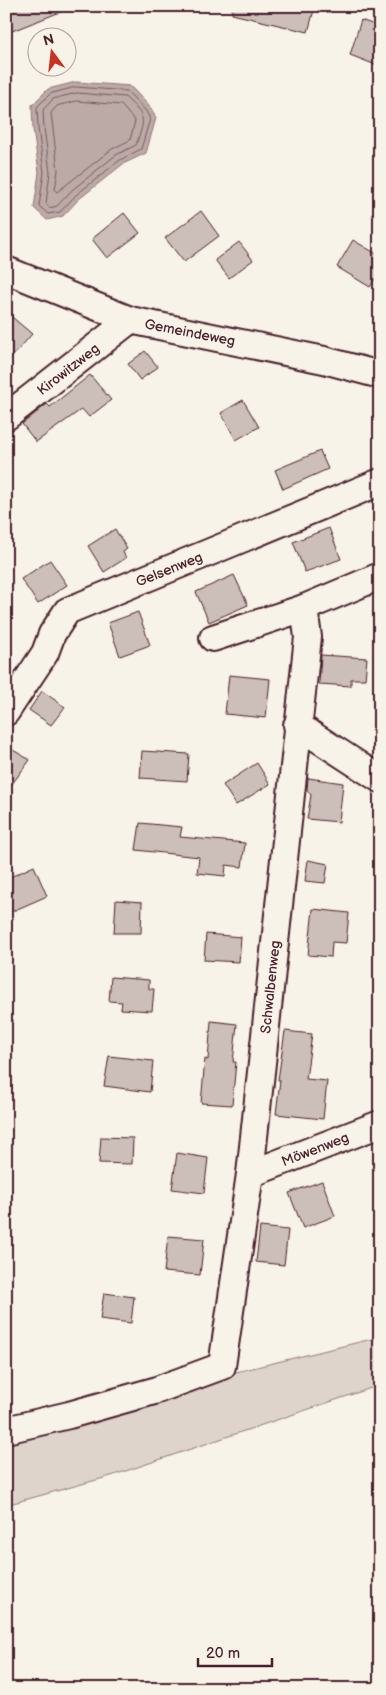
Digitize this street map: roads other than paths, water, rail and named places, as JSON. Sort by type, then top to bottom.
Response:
[{"type":"street","name":"Gemeindeweg","points":[[6,270],[130,320],[324,360],[380,375]]},
{"type":"street","name":"Kirowitzweg","points":[[6,417],[130,320]]},
{"type":"street","name":"Gelsenweg","points":[[6,712],[45,653],[52,634],[67,611],[380,482]]},
{"type":"street","points":[[213,638],[304,608],[380,576]]},
{"type":"street","name":"Schwalbenweg","points":[[6,1430],[69,1415],[154,1391],[222,1366],[250,1174],[308,637],[304,608]]},
{"type":"street","points":[[297,725],[380,779]]},
{"type":"street","name":"Möwenweg","points":[[250,1174],[380,1124]]},
{"type":"water","points":[[76,82],[130,86],[151,108],[156,118],[146,153],[123,164],[79,199],[63,216],[47,220],[34,208],[39,172],[32,105],[48,89]]}]
